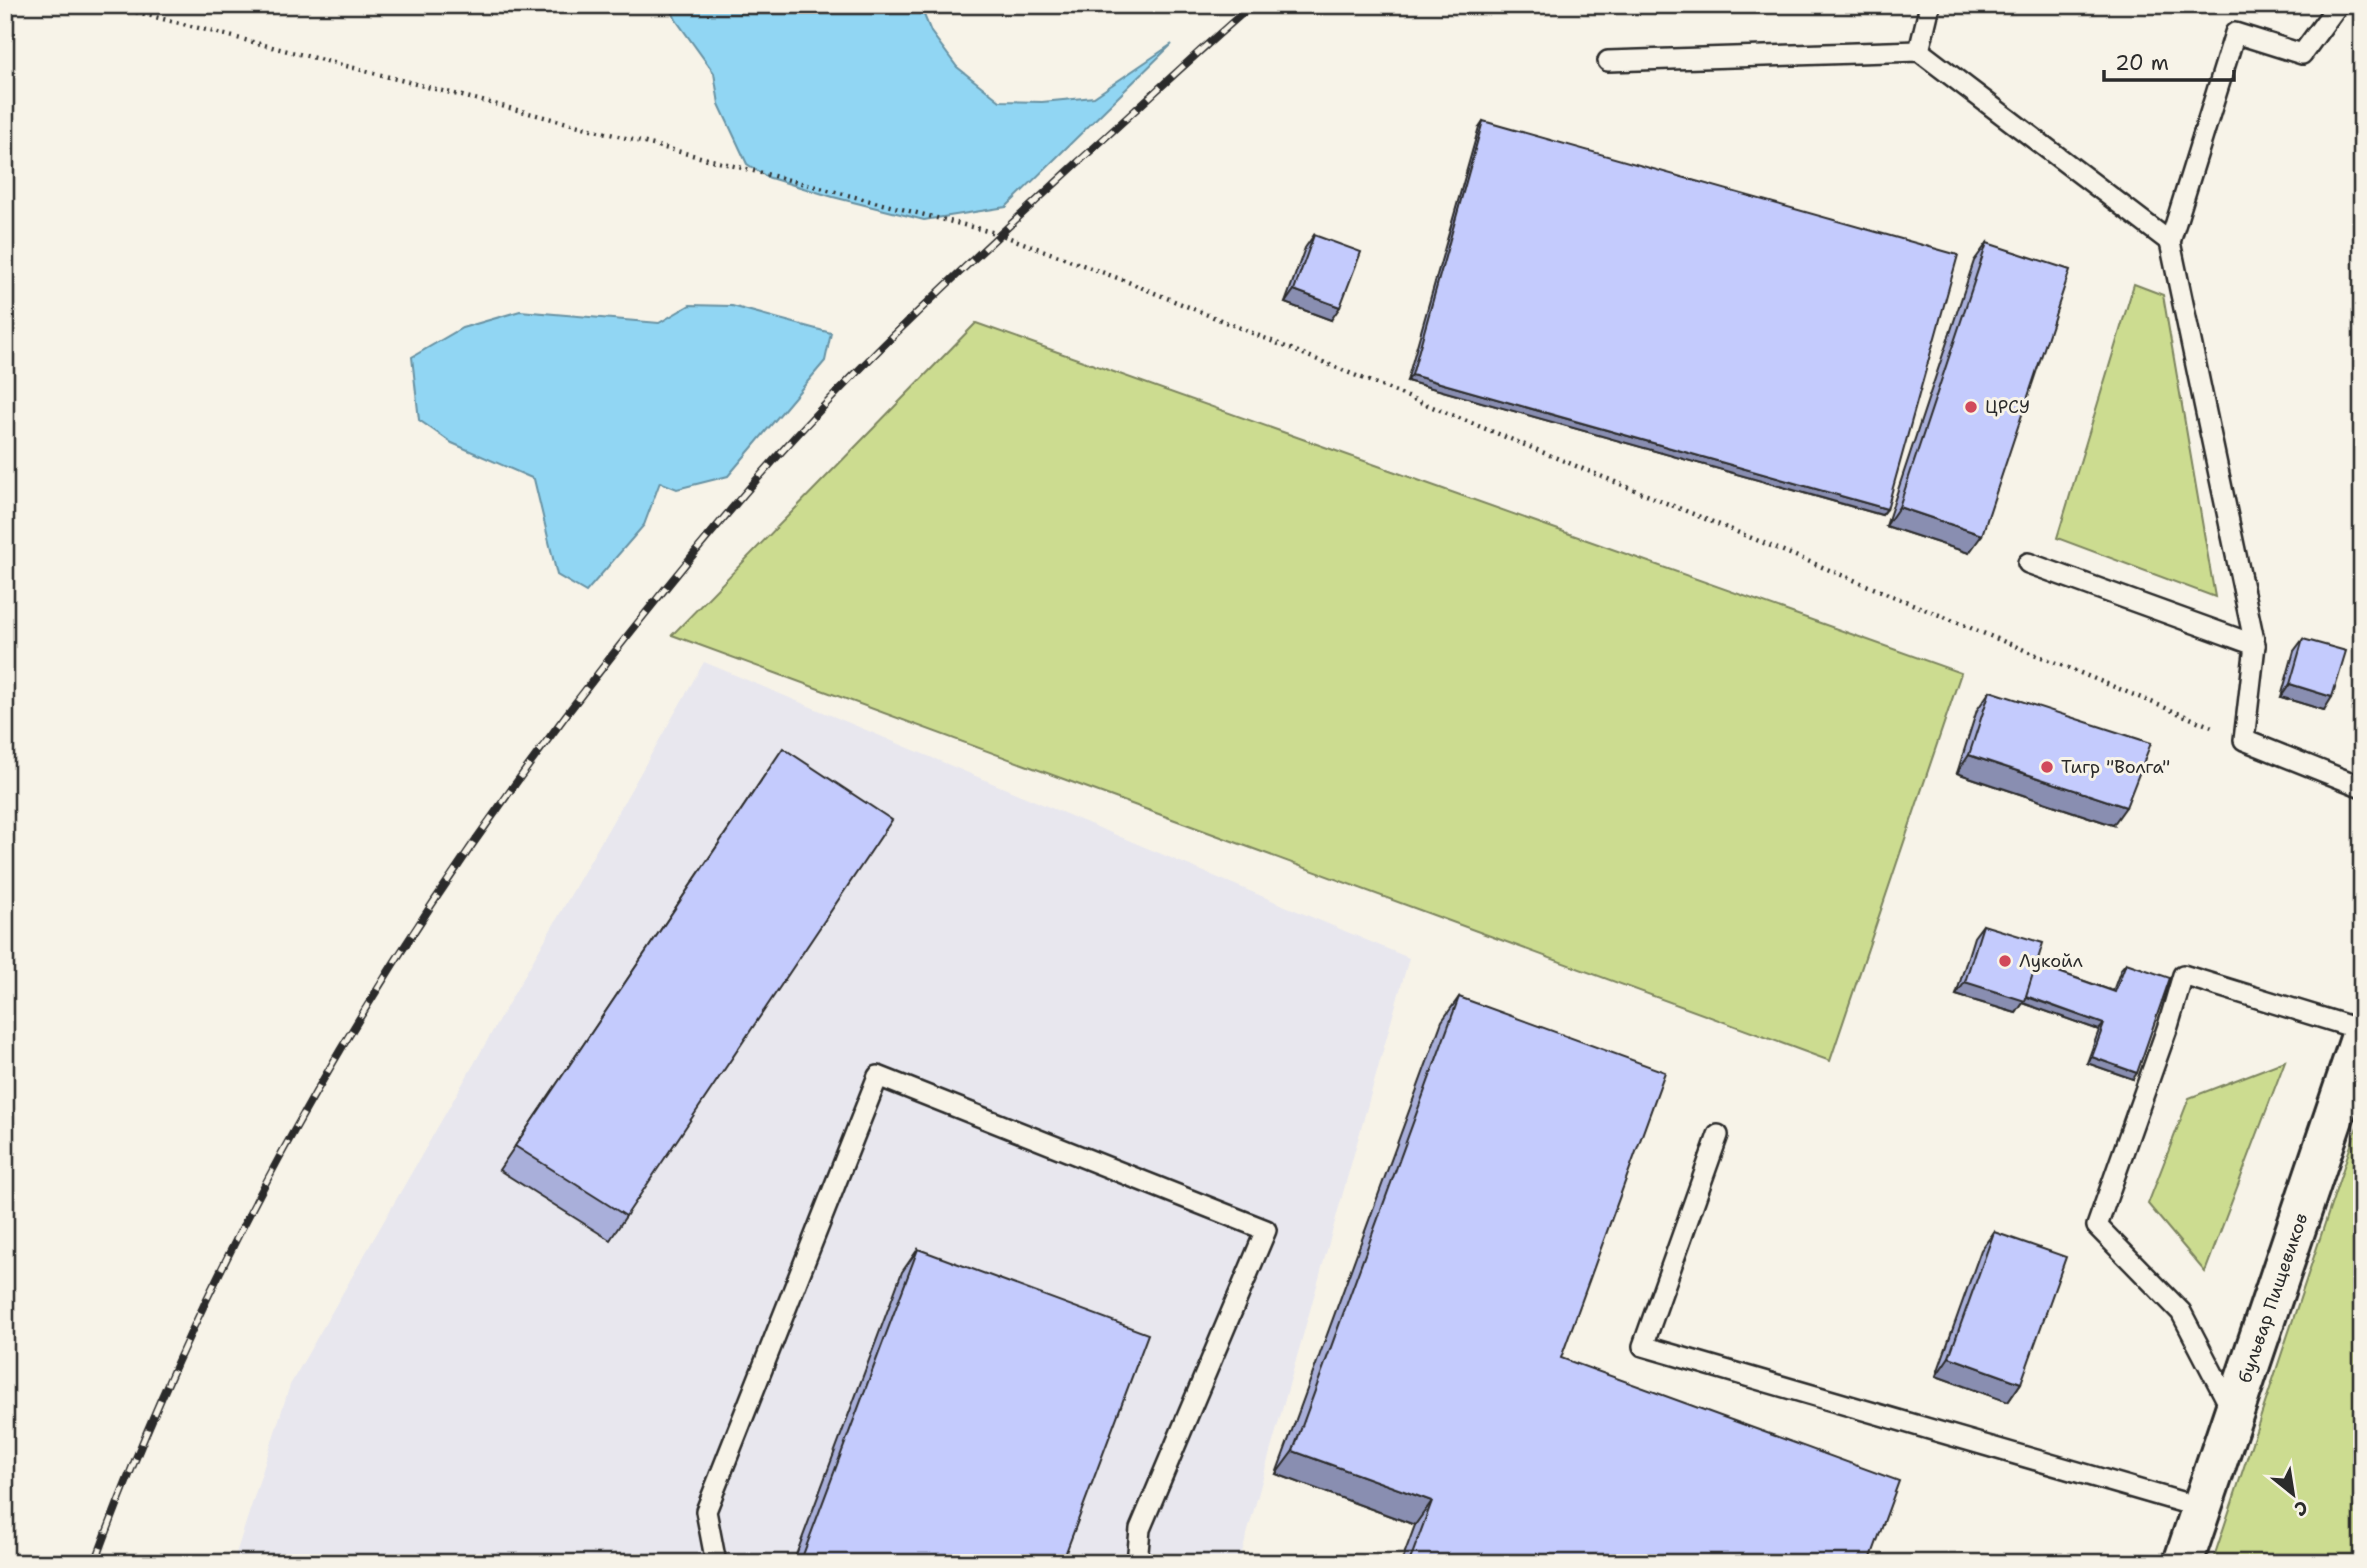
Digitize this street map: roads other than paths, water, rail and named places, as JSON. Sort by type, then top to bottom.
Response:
[{"type":"main road","name":"бульвар Пищевиков","points":[[2183,1563],[2362,1031]]},
{"type":"lane","points":[[1919,51],[1930,5]]},
{"type":"lane","points":[[2338,5],[2302,54],[2235,33],[2170,242],[2255,645],[2244,740],[2362,787]]},
{"type":"lane","points":[[1608,61],[1919,51],[2170,242]]},
{"type":"lane","points":[[2028,563],[2255,645]]},
{"type":"lane","points":[[2234,1414],[2181,1312],[2097,1226],[2168,1026],[2183,975],[2362,1031]]},
{"type":"lane","points":[[716,1563],[706,1511],[878,1076],[1266,1230],[1140,1529],[1137,1563]]},
{"type":"lane","points":[[1718,1135],[1643,1346],[2202,1507]]},
{"type":"water","points":[[669,5],[920,5],[931,32],[957,67],[1000,101],[1042,102],[1094,97],[1172,44],[1006,207],[924,220],[767,177],[747,164],[719,104],[714,73],[676,20]]},
{"type":"water","points":[[690,305],[732,306],[831,333],[825,361],[728,476],[677,489],[660,482],[644,525],[586,592],[557,575],[534,479],[452,443],[419,420],[412,357],[462,328],[520,311],[659,323]]},
{"type":"railway","points":[[95,1563],[143,1440],[196,1321],[254,1204],[317,1090],[384,979],[455,870],[531,763],[610,658],[700,547],[769,465],[827,403],[968,265],[1252,5]]},
{"type":"place","name":"ЦРСУ","points":[[1971,407]]},
{"type":"place","name":"Тигр \"Волга\"","points":[[2047,767]]},
{"type":"place","name":"Лукойл","points":[[2005,961]]}]
